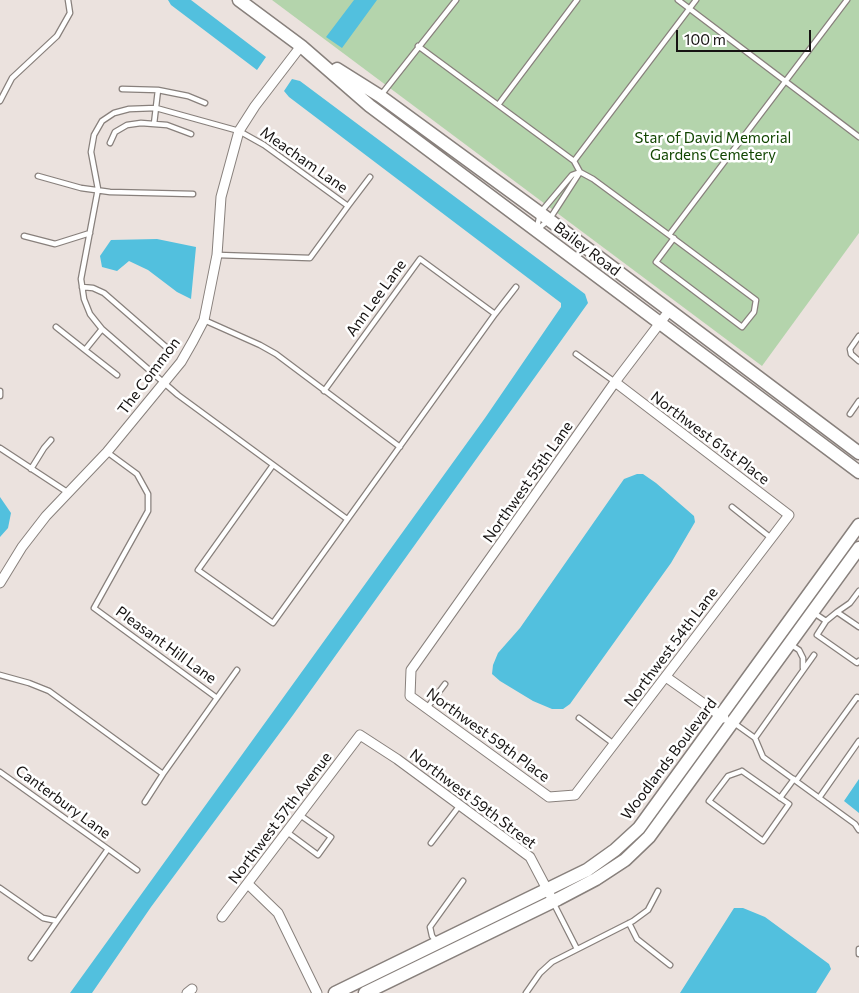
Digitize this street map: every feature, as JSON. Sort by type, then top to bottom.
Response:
[{"type":"street","name":"Bailey Road","points":[[239,0],[301,46],[380,96],[545,217],[859,453]]},
{"type":"street","name":"Bailey Road","points":[[301,46],[370,106],[859,472]]},
{"type":"street","name":"The Common","points":[[0,583],[22,547],[67,492],[107,452],[181,362],[204,320],[217,255],[221,197],[238,131],[301,46]]},
{"type":"street","name":"Northwest 55th Lane","points":[[411,670],[615,382],[670,311]]},
{"type":"street","name":"Northwest 61st Place","points":[[615,382],[789,515]]},
{"type":"street","name":"Northwest 54th Lane","points":[[575,795],[789,515]]},
{"type":"street","name":"Woodlands Boulevard","points":[[335,993],[587,870],[615,850],[639,828],[859,525]]},
{"type":"street","name":"Woodlands Boulevard","points":[[365,993],[553,901],[596,879],[625,860],[649,836],[733,724],[859,548]]},
{"type":"street","name":"Northwest 59th Place","points":[[411,670],[410,696],[549,797],[575,795]]},
{"type":"street","points":[[666,677],[733,724]]},
{"type":"street","name":"Northwest 59th Street","points":[[360,735],[397,758],[530,857],[553,901]]},
{"type":"street","name":"Northwest 57th Avenue","points":[[222,917],[360,735]]},
{"type":"street","points":[[248,884],[278,913],[318,993]]},
{"type":"lane","points":[[0,101],[12,78],[58,36],[70,13],[68,0]]},
{"type":"lane","points":[[380,96],[456,0]]},
{"type":"lane","points":[[498,105],[577,0]]},
{"type":"lane","points":[[678,0],[859,137]]},
{"type":"lane","points":[[574,162],[696,0]]},
{"type":"lane","points":[[669,235],[847,0]]},
{"type":"lane","points":[[418,46],[574,162],[580,172],[594,179],[674,238],[756,300],[754,312],[742,327],[656,262],[674,238]]},
{"type":"lane","points":[[122,90],[158,90],[188,96],[205,103]]},
{"type":"lane","points":[[154,124],[158,90]]},
{"type":"lane","name":"Meacham Lane","points":[[82,288],[81,280],[98,189],[92,152],[94,135],[102,121],[114,113],[129,109],[156,108],[238,131],[264,145],[348,206],[310,258],[217,255]]},
{"type":"lane","points":[[110,143],[115,132],[127,125],[154,124],[191,134]]},
{"type":"lane","points":[[536,231],[572,176],[580,172]]},
{"type":"lane","points":[[536,231],[580,172]]},
{"type":"lane","points":[[38,176],[81,188],[110,192],[193,194]]},
{"type":"lane","points":[[348,206],[370,177]]},
{"type":"lane","points":[[24,236],[55,244],[90,233]]},
{"type":"lane","name":"Ann Lee Lane","points":[[324,391],[420,259],[495,314]]},
{"type":"lane","points":[[273,465],[198,570],[273,623],[516,287]]},
{"type":"lane","points":[[166,347],[104,293],[93,288],[82,288],[90,314],[102,329],[164,383],[347,519]]},
{"type":"lane","points":[[204,320],[260,345],[400,447]]},
{"type":"lane","points":[[56,327],[117,375]]},
{"type":"lane","points":[[85,350],[102,329]]},
{"type":"lane","points":[[859,336],[850,349],[851,354],[859,361]]},
{"type":"lane","points":[[576,354],[615,382]]},
{"type":"lane","points":[[0,391],[0,396]]},
{"type":"lane","points":[[850,414],[859,401]]},
{"type":"lane","points":[[32,470],[44,448],[51,440]]},
{"type":"lane","points":[[0,448],[67,492]]},
{"type":"lane","name":"Pleasant Hill Lane","points":[[107,452],[137,474],[148,494],[148,511],[94,608],[217,698],[145,802]]},
{"type":"lane","points":[[732,507],[771,538]]},
{"type":"lane","points":[[859,591],[850,603],[826,621],[817,634],[857,664],[859,661]]},
{"type":"lane","points":[[813,612],[826,621]]},
{"type":"lane","points":[[838,612],[859,627]]},
{"type":"lane","points":[[790,644],[799,650],[803,658],[803,669]]},
{"type":"lane","points":[[755,738],[814,655]]},
{"type":"lane","points":[[217,698],[237,670]]},
{"type":"lane","points":[[0,675],[29,683],[48,691],[163,774]]},
{"type":"lane","points":[[427,708],[445,684]]},
{"type":"lane","points":[[780,798],[857,697],[859,698]]},
{"type":"lane","points":[[579,718],[614,744]]},
{"type":"lane","points":[[733,724],[755,738],[763,757],[859,830]]},
{"type":"lane","points":[[819,798],[859,741]]},
{"type":"lane","points":[[742,771],[780,798],[789,804],[763,841],[709,801],[728,776],[742,771]]},
{"type":"lane","name":"Canterbury Lane","points":[[0,772],[108,849],[31,958]]},
{"type":"lane","points":[[431,843],[460,805]]},
{"type":"lane","points":[[288,832],[318,855],[331,838],[300,815]]},
{"type":"lane","points":[[108,849],[137,870]]},
{"type":"lane","points":[[438,943],[432,936],[430,927],[464,880]]},
{"type":"lane","points":[[0,888],[44,918],[57,921]]},
{"type":"lane","points":[[526,993],[540,973],[552,962],[629,923],[648,910],[658,891]]},
{"type":"lane","points":[[553,901],[577,949]]},
{"type":"lane","points":[[629,923],[637,939],[670,965]]},
{"type":"lane","points":[[859,949],[859,954]]},
{"type":"green space","name":"Star of David Memorial Gardens Cemetery","points":[[272,0],[859,0],[859,233],[762,366]]},
{"type":"water","points":[[168,0],[191,0],[266,57],[257,70],[171,5]]},
{"type":"water","points":[[354,0],[377,0],[342,48],[326,37]]},
{"type":"water","points":[[292,79],[300,81],[585,294],[588,303],[293,715],[151,907],[92,993],[70,993],[485,418],[561,307],[561,303],[289,97],[284,91]]},
{"type":"water","points":[[157,239],[196,247],[191,299],[177,292],[148,270],[129,261],[117,271],[102,267],[100,256],[111,240]]},
{"type":"water","points":[[637,474],[643,474],[656,483],[694,516],[695,522],[671,563],[570,704],[563,709],[552,709],[533,701],[500,681],[492,674],[493,665],[498,653],[520,628],[624,479]]},
{"type":"water","points":[[0,497],[11,513],[8,528],[0,537]]},
{"type":"water","points":[[859,779],[859,813],[844,801]]},
{"type":"water","points":[[734,908],[743,908],[765,917],[829,964],[831,969],[816,993],[680,993]]}]
